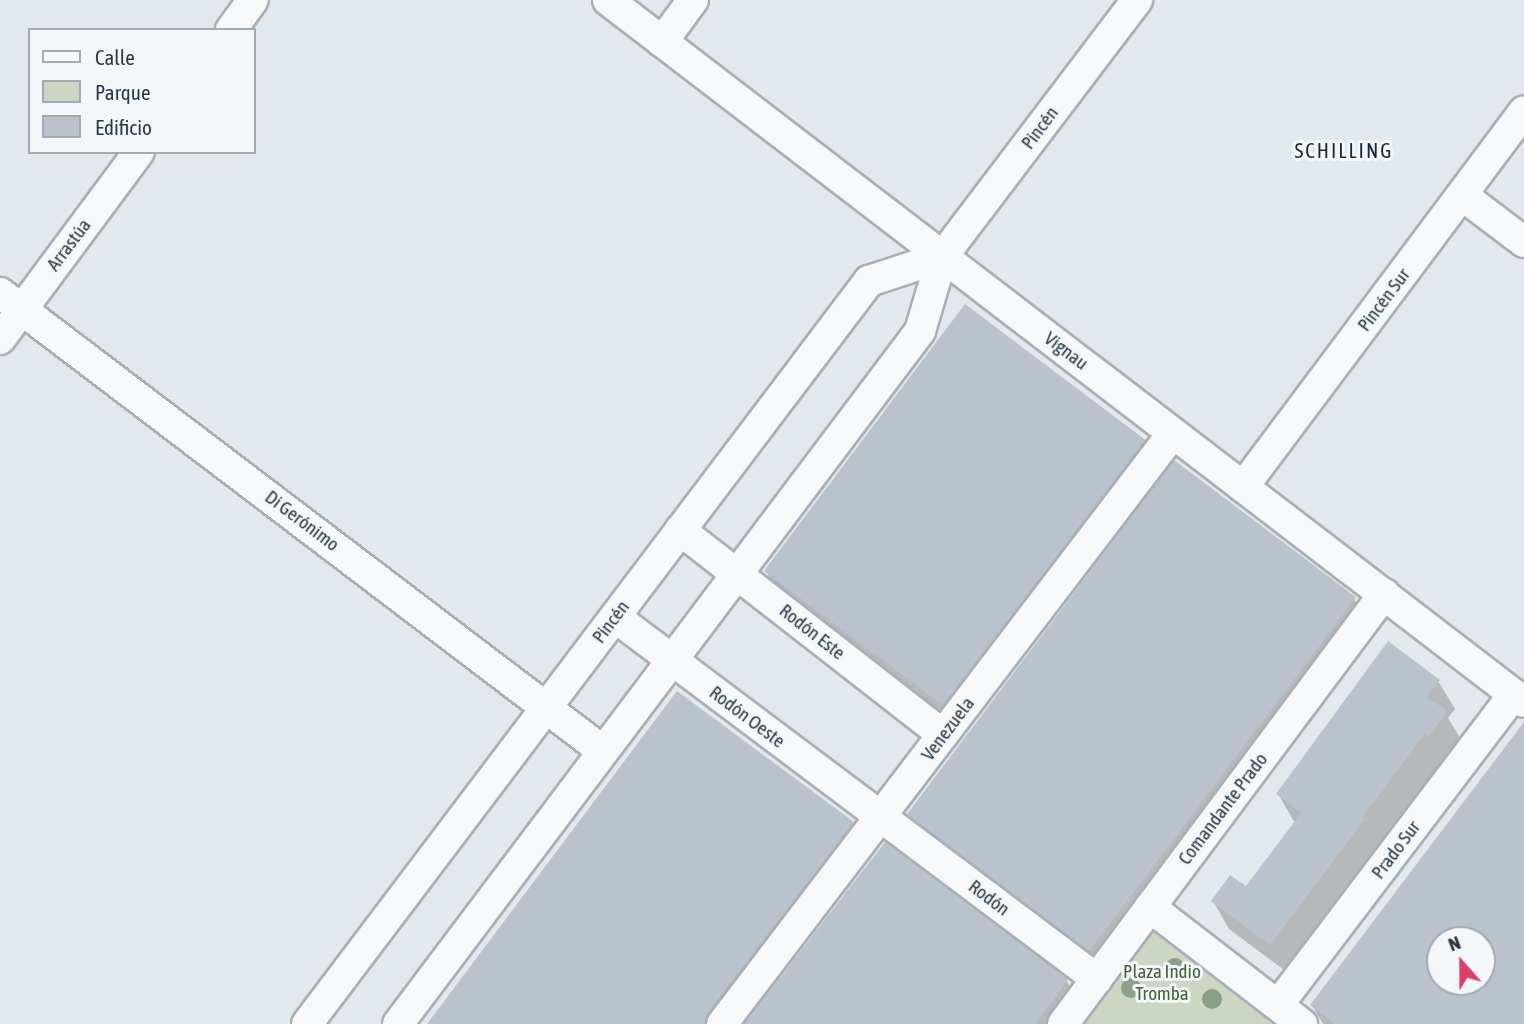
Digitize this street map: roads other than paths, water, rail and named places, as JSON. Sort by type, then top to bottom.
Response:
[{"type":"street","points":[[232,28],[253,0]]},
{"type":"street","name":"Vignau","points":[[608,0],[1519,698]]},
{"type":"street","points":[[662,42],[693,0]]},
{"type":"street","name":"Pincén","points":[[398,1024],[920,331],[942,257],[1137,0]]},
{"type":"street","name":"Pincén Sur","points":[[1243,487],[1524,112]]},
{"type":"street","name":"Arrastúa","points":[[0,339],[11,301],[137,154]]},
{"type":"street","points":[[1462,195],[1524,242]]},
{"type":"street","name":"Pincén","points":[[307,1024],[869,281],[942,257]]},
{"type":"street","name":"Di Gerónimo","points":[[11,301],[603,751]]},
{"type":"street","name":"Venezuela","points":[[722,1024],[1173,433]]},
{"type":"street","name":"Rodón Este","points":[[680,530],[943,735]]},
{"type":"street","name":"Comandante Prado","points":[[1063,1024],[1384,594]]},
{"type":"street","name":"Rodón Oeste","points":[[615,617],[880,817]]},
{"type":"street","name":"Prado Sur","points":[[1278,1005],[1519,698]]},
{"type":"street","name":"Rodón","points":[[880,817],[1097,979]]},
{"type":"street","points":[[1150,907],[1303,1024]]},
{"type":"district","name":"SCHILLING","points":[[1344,150]]},
{"type":"park label","name":"Plaza Indio Tromba","points":[[1162,983]]}]
